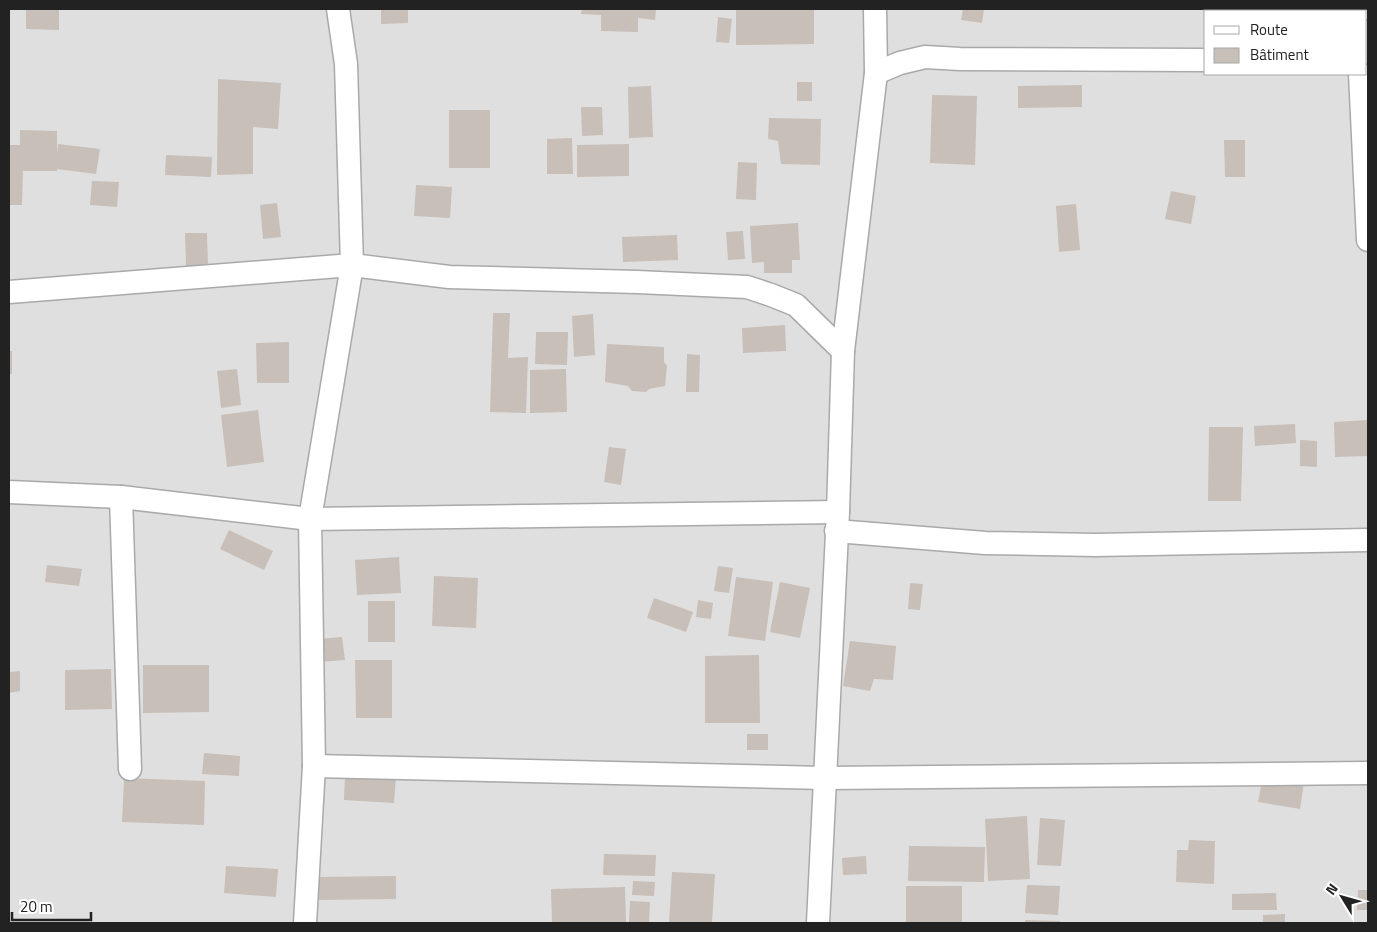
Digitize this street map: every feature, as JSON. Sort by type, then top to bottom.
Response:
[{"type":"street","points":[[306,923],[314,766],[310,520],[352,265],[346,64],[338,9]]},
{"type":"street","points":[[818,923],[837,522],[842,351],[876,73],[875,9]]},
{"type":"street","points":[[876,73],[900,63],[925,56],[960,59],[1204,60]]},
{"type":"street","points":[[1360,75],[1368,240]]},
{"type":"street","points":[[9,292],[352,265],[449,278],[637,282],[747,288],[771,294],[796,305],[842,351]]},
{"type":"street","points":[[9,492],[121,497],[310,520],[837,522],[985,543],[1095,545],[1368,540]]},
{"type":"street","points":[[121,497],[130,769]]},
{"type":"street","points":[[314,766],[825,778],[1368,774]]},
{"type":"shaded area","points":[[9,9],[1368,9],[1368,923],[9,923]]},
{"type":"building","points":[[26,9],[59,9],[59,30],[26,29]]},
{"type":"building","points":[[381,9],[408,9],[408,23],[381,24]]},
{"type":"building","points":[[582,9],[656,9],[655,20],[638,18],[638,32],[601,31],[601,15],[581,14]]},
{"type":"building","points":[[736,9],[814,9],[814,44],[736,45]]},
{"type":"building","points":[[963,9],[984,9],[982,23],[961,20]]},
{"type":"building","points":[[718,17],[732,19],[729,43],[716,42]]},
{"type":"building","points":[[218,79],[281,83],[278,129],[253,127],[253,174],[217,175]]},
{"type":"building","points":[[797,82],[812,82],[812,101],[797,101]]},
{"type":"building","points":[[1082,85],[1082,107],[1018,108],[1018,86]]},
{"type":"building","points":[[651,86],[653,137],[629,138],[628,87]]},
{"type":"building","points":[[932,95],[977,96],[975,165],[930,163]]},
{"type":"building","points":[[581,107],[602,107],[603,135],[582,136]]},
{"type":"building","points":[[449,110],[490,110],[490,168],[449,168]]},
{"type":"building","points":[[769,118],[821,119],[820,165],[781,164],[778,141],[768,139]]},
{"type":"building","points":[[20,130],[57,131],[57,154],[58,144],[100,149],[96,174],[57,169],[57,171],[23,171],[22,205],[9,205],[9,145],[20,145]]},
{"type":"building","points":[[572,138],[573,174],[547,174],[547,139]]},
{"type":"building","points":[[1224,140],[1245,140],[1245,177],[1225,177]]},
{"type":"building","points":[[629,144],[629,176],[577,177],[577,145]]},
{"type":"building","points":[[166,155],[212,157],[211,177],[165,175]]},
{"type":"building","points":[[738,162],[757,163],[756,200],[736,199]]},
{"type":"building","points":[[92,181],[119,182],[117,207],[90,205]]},
{"type":"building","points":[[416,185],[452,187],[450,218],[414,216]]},
{"type":"building","points":[[1171,191],[1196,196],[1191,224],[1165,219]]},
{"type":"building","points":[[277,203],[281,237],[263,239],[260,205]]},
{"type":"building","points":[[1076,204],[1080,250],[1059,252],[1056,206]]},
{"type":"building","points":[[798,223],[800,260],[792,260],[792,273],[764,273],[764,262],[752,263],[750,226]]},
{"type":"building","points":[[743,231],[745,259],[728,260],[726,232]]},
{"type":"building","points":[[185,233],[207,233],[208,266],[186,266]]},
{"type":"building","points":[[677,235],[678,260],[623,262],[622,237]]},
{"type":"building","points":[[493,313],[510,313],[508,358],[528,357],[526,413],[490,412]]},
{"type":"building","points":[[593,314],[595,355],[574,357],[572,316]]},
{"type":"building","points":[[785,325],[786,351],[743,353],[742,328]]},
{"type":"building","points":[[536,332],[568,332],[567,365],[535,364]]},
{"type":"building","points":[[289,342],[289,383],[257,383],[256,343]]},
{"type":"building","points":[[607,344],[664,347],[664,362],[667,366],[665,386],[649,389],[646,392],[632,391],[628,386],[605,382]]},
{"type":"building","points":[[9,351],[12,351],[12,374],[9,374]]},
{"type":"building","points":[[687,354],[700,355],[699,392],[686,392]]},
{"type":"building","points":[[237,369],[241,405],[221,408],[217,371]]},
{"type":"building","points":[[566,369],[567,412],[530,413],[530,370]]},
{"type":"building","points":[[258,410],[264,462],[227,467],[221,415]]},
{"type":"building","points":[[1368,420],[1368,456],[1335,457],[1334,422]]},
{"type":"building","points":[[1295,424],[1296,443],[1255,446],[1254,426]]},
{"type":"building","points":[[1209,427],[1243,427],[1241,501],[1208,501]]},
{"type":"building","points":[[1300,440],[1317,441],[1317,467],[1300,466]]},
{"type":"building","points":[[609,447],[626,449],[621,485],[604,482]]},
{"type":"building","points":[[229,530],[273,551],[264,570],[220,549]]},
{"type":"building","points":[[399,557],[401,593],[357,595],[355,560]]},
{"type":"building","points":[[47,565],[82,569],[79,586],[45,582]]},
{"type":"building","points":[[718,566],[733,568],[729,593],[714,591]]},
{"type":"building","points":[[434,576],[478,578],[476,628],[432,626]]},
{"type":"building","points":[[736,577],[773,582],[765,641],[728,636]]},
{"type":"building","points":[[780,582],[810,588],[800,638],[770,632]]},
{"type":"building","points":[[910,583],[923,584],[920,610],[908,609]]},
{"type":"building","points":[[654,598],[693,612],[686,632],[647,618]]},
{"type":"building","points":[[698,600],[713,603],[711,619],[696,617]]},
{"type":"building","points":[[368,601],[395,601],[395,642],[368,642]]},
{"type":"building","points":[[342,637],[345,660],[319,662],[317,639]]},
{"type":"building","points":[[850,641],[896,646],[893,680],[874,679],[870,691],[843,686]]},
{"type":"building","points":[[759,655],[760,723],[705,723],[705,656]]},
{"type":"building","points":[[355,660],[392,660],[392,718],[356,718]]},
{"type":"building","points":[[143,665],[209,665],[209,712],[143,713]]},
{"type":"building","points":[[111,669],[112,709],[65,710],[65,670]]},
{"type":"building","points":[[20,671],[20,691],[9,693],[9,672]]},
{"type":"building","points":[[747,734],[768,734],[768,750],[747,750]]},
{"type":"building","points":[[204,753],[240,756],[239,776],[202,774]]},
{"type":"building","points":[[345,775],[396,778],[394,803],[344,800]]},
{"type":"building","points":[[1263,775],[1304,783],[1300,809],[1258,802]]},
{"type":"building","points":[[124,778],[205,781],[204,825],[122,822]]},
{"type":"building","points":[[1027,816],[1030,879],[988,881],[985,819]]},
{"type":"building","points":[[1040,818],[1065,820],[1061,866],[1037,865]]},
{"type":"building","points":[[1189,840],[1215,841],[1214,884],[1176,882],[1177,850],[1188,850]]},
{"type":"building","points":[[909,846],[985,847],[984,882],[908,881]]},
{"type":"building","points":[[604,854],[656,855],[655,876],[603,875]]},
{"type":"building","points":[[866,856],[867,874],[843,875],[842,858]]},
{"type":"building","points":[[226,866],[278,869],[276,897],[224,893]]},
{"type":"building","points":[[672,872],[715,874],[712,923],[669,923]]},
{"type":"building","points":[[396,876],[396,899],[317,900],[317,877]]},
{"type":"building","points":[[633,881],[655,882],[654,896],[632,895]]},
{"type":"building","points":[[1027,885],[1060,886],[1058,915],[1025,913]]},
{"type":"building","points":[[906,886],[962,886],[962,923],[906,923]]},
{"type":"building","points":[[625,887],[626,923],[552,923],[551,889]]},
{"type":"building","points":[[1358,890],[1368,890],[1368,910],[1357,910]]},
{"type":"building","points":[[1276,893],[1277,910],[1232,910],[1232,894]]},
{"type":"building","points":[[630,901],[650,902],[649,923],[629,923]]},
{"type":"building","points":[[1285,914],[1285,923],[1263,923],[1263,915]]},
{"type":"building","points":[[1025,920],[1060,921],[1060,923],[1025,923]]}]
